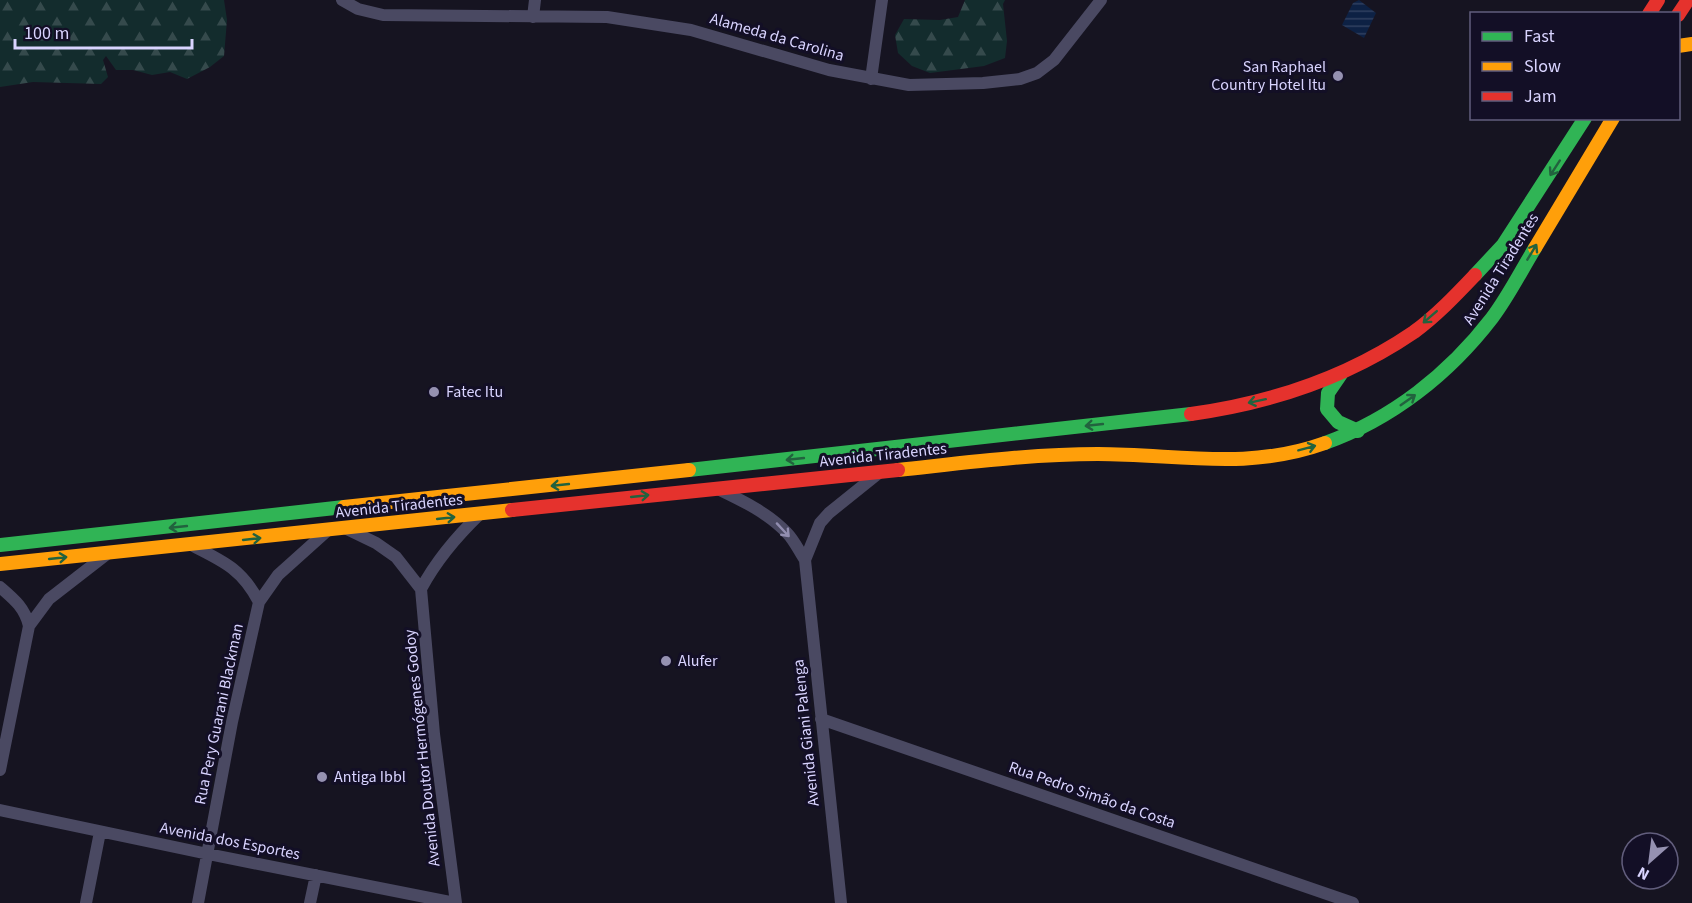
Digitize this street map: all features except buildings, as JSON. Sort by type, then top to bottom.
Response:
[{"type":"main road","name":"Avenida Tiradentes","points":[[0,546],[1152,419],[1204,412],[1263,400],[1342,373],[1415,331],[1465,286],[1503,245],[1557,166],[1584,120]]},
{"type":"main road","name":"Avenida Tiradentes","points":[[0,564],[1031,456],[1116,454],[1200,460],[1262,458],[1331,442],[1358,431],[1409,401],[1454,363],[1475,340],[1493,317],[1612,120]]},
{"type":"main road","points":[[1342,373],[1328,390],[1326,407],[1330,416],[1346,428],[1358,431]]},
{"type":"street","name":"Alameda da Carolina","points":[[342,0],[358,9],[383,15],[607,16],[691,30],[829,70],[909,85],[983,83],[1020,79],[1037,73],[1054,60],[1101,0]]},
{"type":"street","points":[[533,17],[535,0]]},
{"type":"street","points":[[871,79],[882,0]]},
{"type":"street","points":[[805,560],[820,523],[880,471]]},
{"type":"street","points":[[717,489],[776,522],[789,535],[805,560]]},
{"type":"street","points":[[346,529],[376,543],[396,557],[421,589],[429,573],[455,539],[480,514]]},
{"type":"street","name":"Rua Pery Guarani Blackman","points":[[198,903],[232,722],[260,602],[278,575],[327,531]]},
{"type":"street","points":[[191,545],[215,557],[243,576],[260,602]]},
{"type":"street","points":[[0,770],[30,626],[38,612],[59,590],[109,553]]},
{"type":"street","name":"Avenida Giani Palenga","points":[[805,560],[841,903]]},
{"type":"street","points":[[0,587],[21,606],[30,626]]},
{"type":"street","name":"Avenida Doutor Hermógenes Godoy","points":[[421,589],[434,734],[455,903]]},
{"type":"street","name":"Rua Pedro Simão da Costa","points":[[822,718],[1353,903]]},
{"type":"street","name":"Avenida dos Esportes","points":[[0,810],[455,903]]},
{"type":"street","points":[[86,903],[100,832]]},
{"type":"street","points":[[310,903],[316,875]]},
{"type":"green space","points":[[0,0],[224,0],[227,20],[224,56],[210,67],[187,79],[170,72],[152,75],[133,70],[116,70],[106,56],[103,60],[108,77],[101,84],[33,82],[0,87]]},
{"type":"green space","points":[[965,0],[1005,0],[1003,4],[1007,41],[1005,58],[984,66],[930,73],[912,66],[898,53],[895,35],[904,19],[940,20],[958,17]]},
{"type":"water","points":[[1359,0],[1376,13],[1364,38],[1342,25],[1353,3]]},
{"type":"traffic: fast","points":[[1475,275],[1503,245],[1584,120]]},
{"type":"traffic: fast","points":[[1325,443],[1350,433],[1396,408],[1438,376],[1492,318],[1535,248]]},
{"type":"traffic: fast","points":[[1341,374],[1328,393],[1327,409],[1338,422],[1358,431]]},
{"type":"traffic: fast","points":[[689,470],[1191,414]]},
{"type":"traffic: fast","points":[[0,545],[344,507]]},
{"type":"traffic: slow","points":[[1680,46],[1692,44]]},
{"type":"traffic: slow","points":[[1535,248],[1612,120]]},
{"type":"traffic: slow","points":[[898,470],[998,459],[1073,454],[1240,459],[1296,452],[1325,443]]},
{"type":"traffic: slow","points":[[344,507],[689,470]]},
{"type":"traffic: slow","points":[[0,564],[512,510]]},
{"type":"traffic: jam","points":[[1650,12],[1658,0]]},
{"type":"traffic: jam","points":[[1680,12],[1688,0]]},
{"type":"traffic: jam","points":[[1191,414],[1279,395],[1308,386],[1363,362],[1422,326],[1475,275]]},
{"type":"traffic: jam","points":[[512,510],[898,470]]},
{"type":"place","name":"San Raphael Country Hotel Itu","points":[[1338,76]]},
{"type":"place","name":"Fatec Itu","points":[[434,392]]},
{"type":"place","name":"Alufer","points":[[666,661]]},
{"type":"place","name":"Antiga Ibbl","points":[[322,777]]}]
